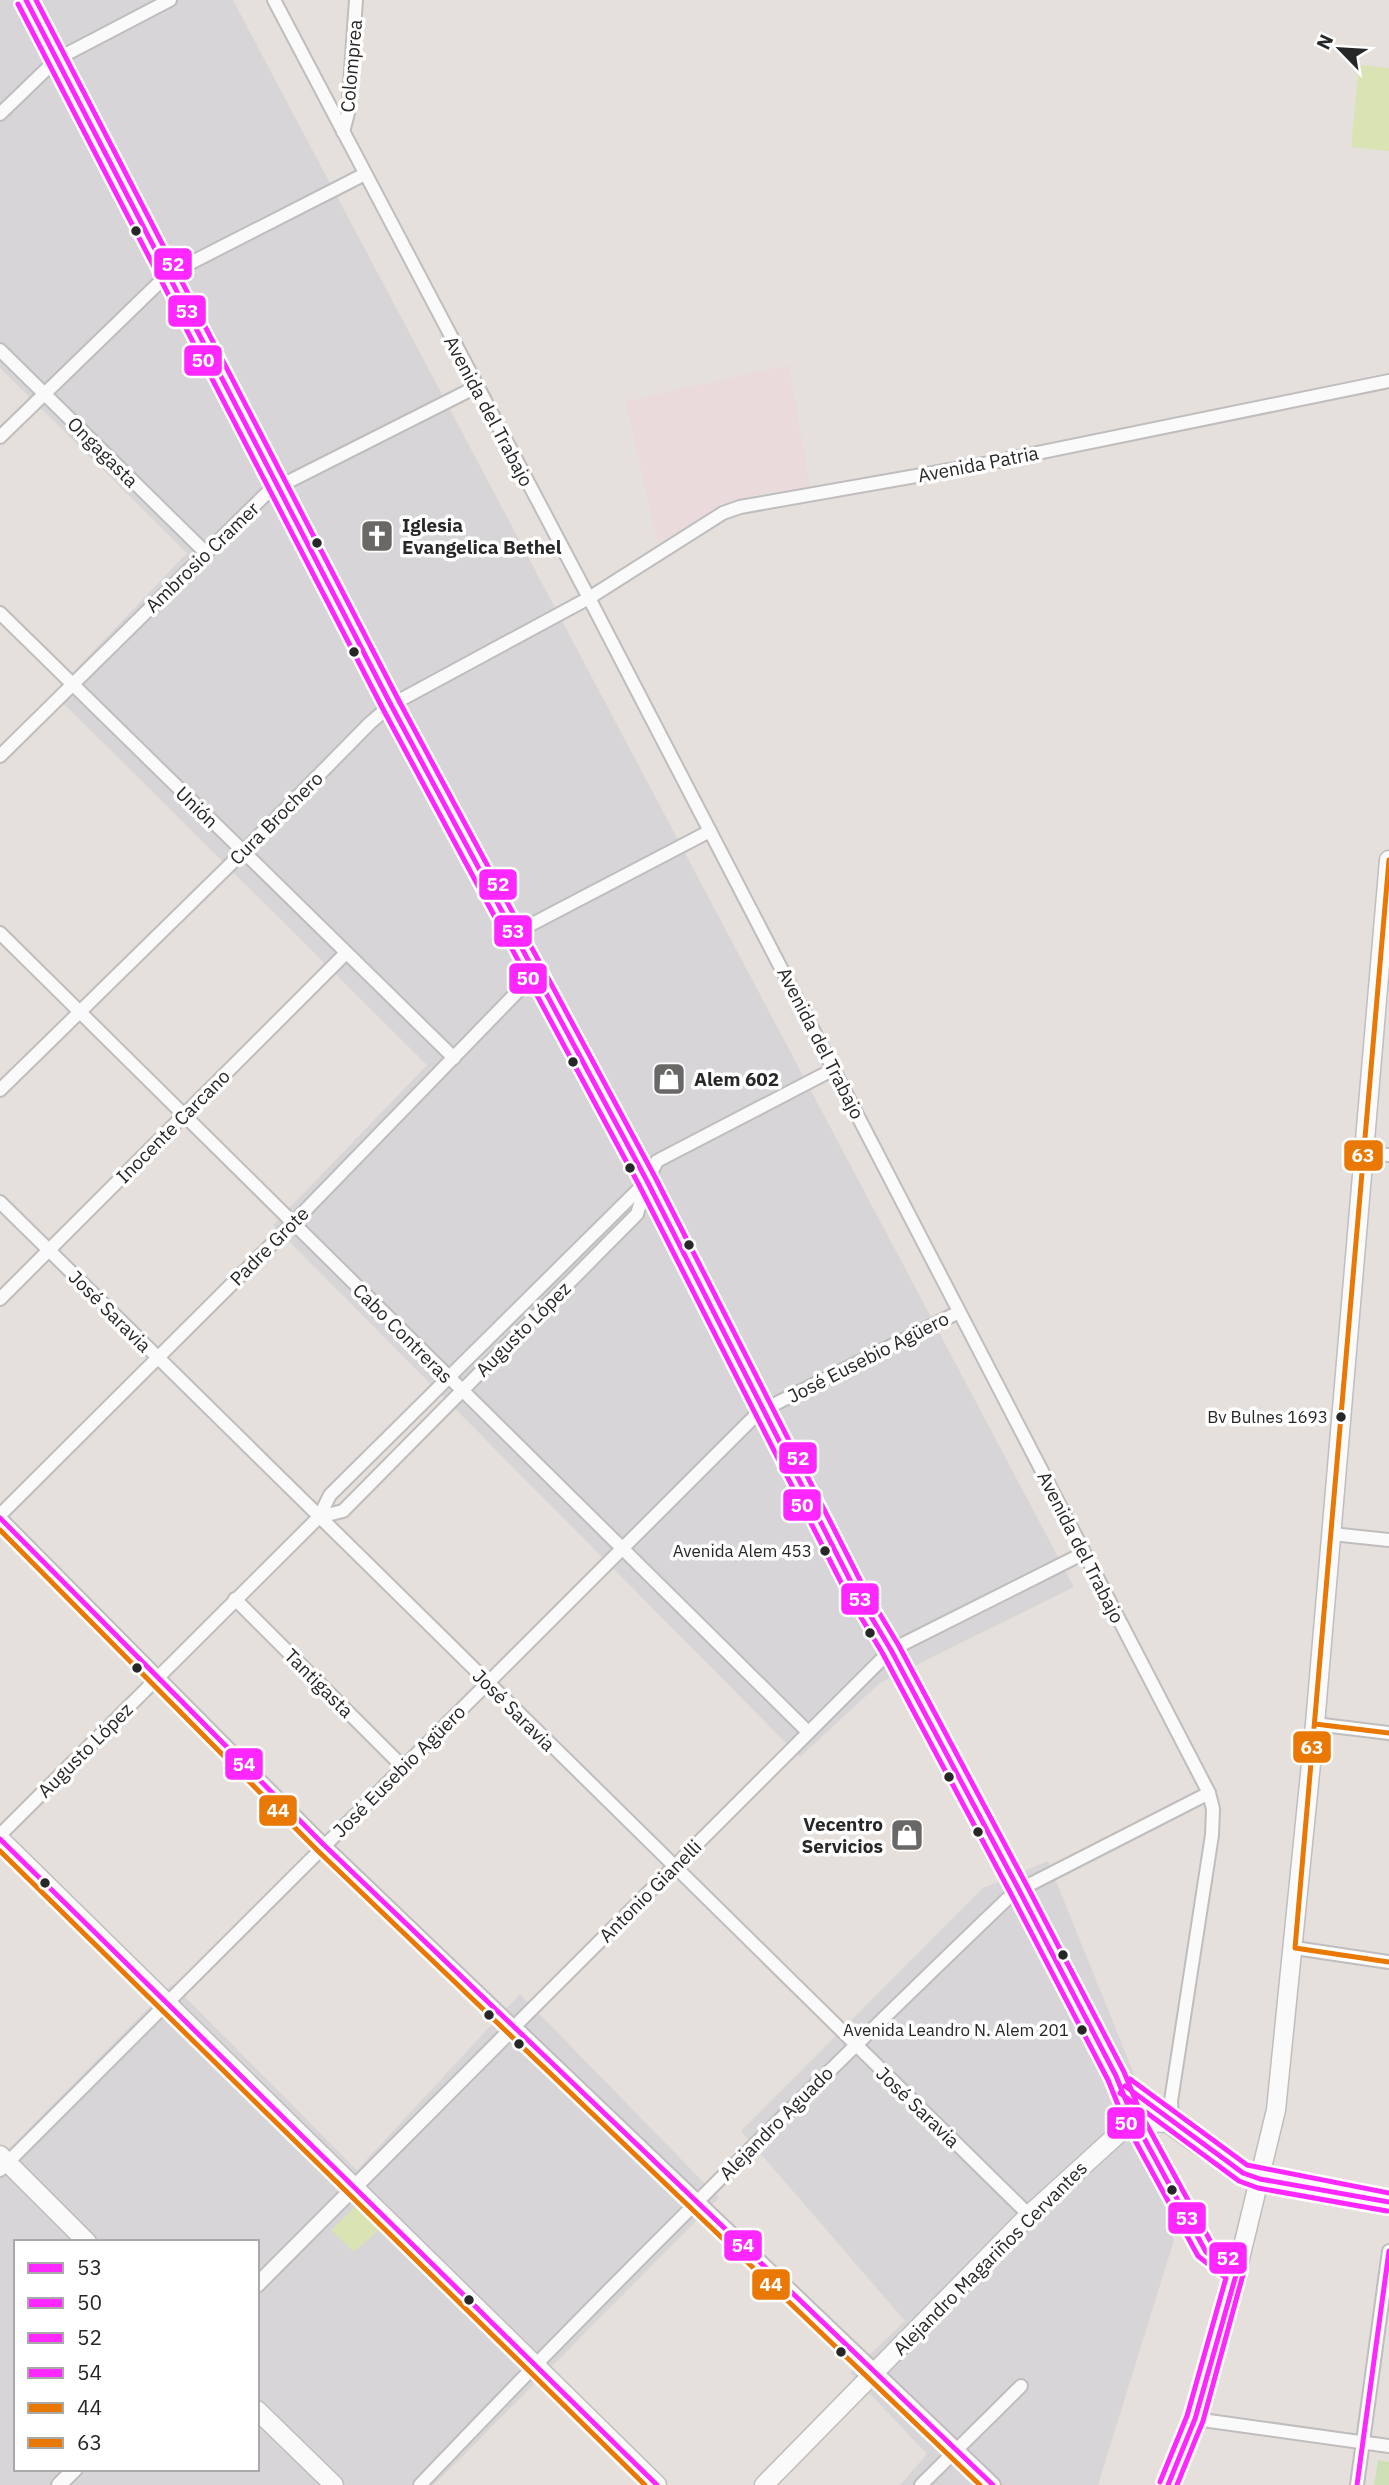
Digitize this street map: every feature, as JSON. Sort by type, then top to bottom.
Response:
[{"type":"main road","points":[[26,0],[391,705],[647,1181],[855,1590],[891,1650],[1019,1890],[1116,2076],[1135,2122],[1206,2252],[1236,2275]]},
{"type":"main road","points":[[1168,2485],[1195,2418],[1236,2275],[1276,2110],[1295,1948],[1389,860]]},
{"type":"main road","points":[[0,1837],[657,2485]]},
{"type":"main road","points":[[1116,2076],[1137,2097],[1235,2169],[1260,2179]]},
{"type":"main road","points":[[1135,2122],[1172,2123]]},
{"type":"main road","name":"Alejandro Magariños Cervantes","points":[[764,2485],[1029,2215],[1135,2122]]},
{"type":"main road","points":[[3,2162],[85,2240]]},
{"type":"main road","points":[[259,2412],[334,2485]]},
{"type":"street","points":[[0,114],[57,59],[170,0]]},
{"type":"street","name":"Avenida del Trabajo","points":[[274,0],[589,598],[1209,1793],[1213,1809],[1212,1835],[1171,2101],[1172,2123]]},
{"type":"street","name":"Colomprea","points":[[343,132],[348,113],[356,0]]},
{"type":"street","points":[[0,437],[167,275],[365,174]]},
{"type":"street","name":"Ongagasta","points":[[0,350],[206,553]]},
{"type":"street","name":"Avenida Patria","points":[[589,598],[723,513],[740,507],[984,464],[1389,381]]},
{"type":"street","name":"Ambrosio Cramer","points":[[0,756],[268,492],[476,387]]},
{"type":"street","name":"Cura Brochero","points":[[0,1090],[391,705],[589,598]]},
{"type":"street","name":"Unión","points":[[0,614],[454,1058]]},
{"type":"street","points":[[515,933],[710,831]]},
{"type":"street","name":"Cabo Contreras","points":[[0,933],[808,1732]]},
{"type":"street","name":"Inocente Carcano","points":[[0,1299],[346,953]]},
{"type":"street","name":"Padre Grote","points":[[0,1516],[293,1223],[521,988],[539,979]]},
{"type":"street","name":"Augusto López","points":[[319,1517],[343,1511],[637,1214],[647,1181],[657,1161],[834,1069]]},
{"type":"street","points":[[1362,1153],[1389,1155]]},
{"type":"street","name":"Augusto López","points":[[0,1837],[319,1517],[330,1495],[647,1181]]},
{"type":"street","name":"José Saravia","points":[[0,1202],[1029,2215]]},
{"type":"street","name":"José Eusebio Agüero","points":[[3,2162],[765,1409],[959,1311]]},
{"type":"street","points":[[0,1516],[324,1845],[993,2485]]},
{"type":"street","points":[[1332,1534],[1389,1540]]},
{"type":"street","name":"Antonio Gianelli","points":[[259,2284],[891,1650],[1084,1553]]},
{"type":"street","name":"Tantigasta","points":[[235,1599],[403,1767]]},
{"type":"street","points":[[1315,1724],[1389,1733]]},
{"type":"street","name":"Alejandro Aguado","points":[[420,2485],[533,2365],[855,2045],[1019,1890],[1209,1793]]},
{"type":"street","points":[[1295,1948],[1389,1962]]},
{"type":"street","points":[[1260,2179],[1389,2202]]},
{"type":"street","points":[[1357,2485],[1389,2251]]},
{"type":"street","points":[[921,2485],[1021,2386]]},
{"type":"street","points":[[1195,2418],[1389,2446]]},
{"type":"street","points":[[59,2485],[73,2471]]},
{"type":"shaded area","points":[[0,0],[233,0],[1074,1587],[880,1683],[800,1757],[273,1225],[427,1065],[53,693],[187,553],[0,368]]},
{"type":"shaded area","points":[[789,365],[810,488],[764,493],[722,504],[658,544],[626,401]]},
{"type":"shaded area","points":[[1048,1861],[1138,2084],[1174,2240],[1098,2485],[900,2485],[927,2454],[850,2373],[905,2321],[741,2131],[983,1888]]},
{"type":"shaded area","points":[[172,1984],[357,2170],[520,1994],[719,2198],[434,2485],[0,2485],[0,2158]]},
{"type":"green space","points":[[1359,65],[1389,68],[1389,151],[1351,147]]},
{"type":"green space","points":[[358,2204],[382,2227],[354,2252],[331,2230]]},
{"type":"green space","points":[[1378,2460],[1389,2462],[1389,2485],[1374,2485]]},
{"type":"transit line","name":"53","points":[[26,0],[391,705],[647,1181],[855,1590],[891,1650],[1019,1890],[1116,2076],[1133,2118],[1206,2252],[1236,2275],[1195,2419],[1168,2485]]},
{"type":"transit line","name":"52","points":[[36,0],[399,701],[655,1177],[863,1586],[899,1646],[1027,1886],[1124,2072],[1141,2114],[1213,2246],[1244,2271],[1203,2421],[1177,2485]]},
{"type":"transit line","name":"50","points":[[18,4],[383,709],[639,1185],[847,1594],[883,1654],[1011,1894],[1108,2080],[1125,2122],[1198,2256],[1226,2278],[1187,2416],[1160,2482]]},
{"type":"transit line","name":"63","points":[[1389,860],[1295,1948],[1389,1962]]},
{"type":"transit line","name":"54","points":[[0,1518],[324,1845],[993,2485]]},
{"type":"transit line","name":"44","points":[[0,1530],[318,1851],[980,2485]]},
{"type":"transit line","name":"63","points":[[1315,1724],[1389,1733]]},
{"type":"transit line","name":"54","points":[[0,1839],[657,2485]]},
{"type":"transit line","name":"44","points":[[0,1851],[645,2485]]},
{"type":"transit line","name":"52","points":[[1130,2079],[1247,2165],[1389,2193]]},
{"type":"transit line","name":"53","points":[[1125,2086],[1243,2173],[1260,2179],[1389,2202]]},
{"type":"transit line","name":"50","points":[[1120,2093],[1239,2181],[1258,2188],[1387,2211]]},
{"type":"transit line","name":"53","points":[[1357,2485],[1389,2251]]},
{"type":"place","name":"Iglesia Evangelica Bethel","points":[[377,536]]},
{"type":"place","name":"Alem 602","points":[[669,1079]]},
{"type":"place","name":"Bv Bulnes 1693","points":[[1341,1417]]},
{"type":"place","name":"Avenida Alem 453","points":[[825,1551]]},
{"type":"place","name":"Vecentro Servicios","points":[[907,1835]]},
{"type":"place","name":"Avenida Leandro N. Alem 201","points":[[1082,2030]]}]
